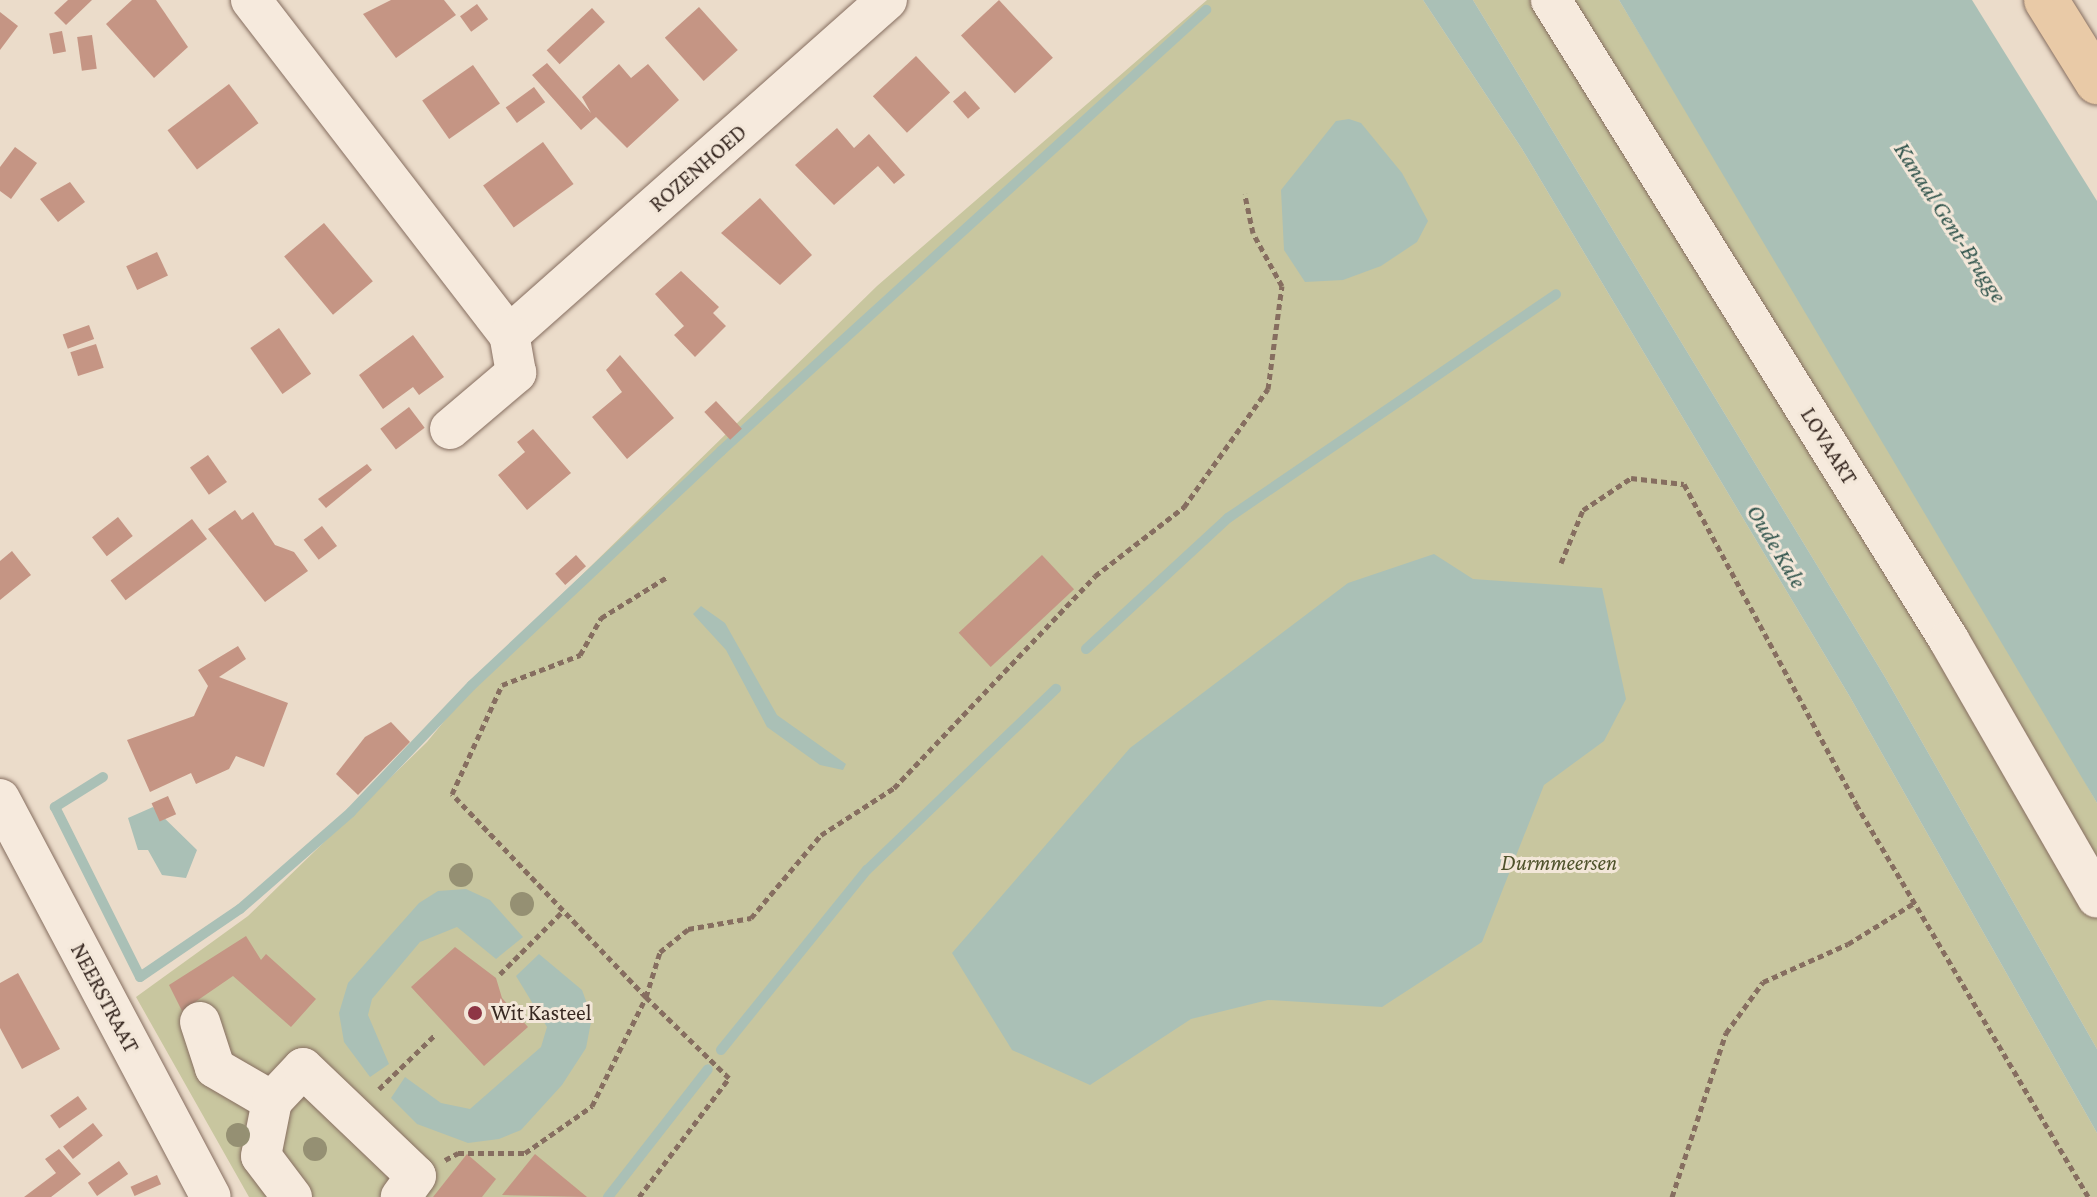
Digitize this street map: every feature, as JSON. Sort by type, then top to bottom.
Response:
[{"type":"main road","points":[[2046,0],[2097,82]]},
{"type":"street","name":"ROZENHOED","points":[[509,335],[887,0]]},
{"type":"street","name":"LOVAART","points":[[1551,0],[1949,640],[2097,897]]},
{"type":"street","points":[[261,3],[509,335],[516,373],[450,429]]},
{"type":"street","name":"NEERSTRAAT","points":[[0,799],[211,1197]]},
{"type":"street","points":[[200,1022],[215,1068],[272,1101]]},
{"type":"street","points":[[277,1191],[261,1156],[272,1101],[303,1068],[352,1115],[408,1186]]},
{"type":"path","points":[[408,1186],[458,1153],[525,1153],[592,1106],[646,997],[660,952],[688,929],[751,918],[821,835],[894,788],[1095,576],[1184,507],[1268,389],[1282,286],[1253,233],[1245,194]]},
{"type":"path","points":[[1561,563],[1583,510],[1631,478],[1684,484],[1914,903],[2088,1197]]},
{"type":"path","points":[[639,1197],[729,1078],[646,997],[452,794],[502,685],[580,655],[601,618],[667,577]]},
{"type":"path","points":[[1672,1197],[1726,1033],[1763,982],[1848,944],[1914,903]]},
{"type":"path","points":[[500,974],[563,911]]},
{"type":"path","points":[[352,1115],[435,1035]]},
{"type":"green space","name":"Durmmeersen","points":[[1207,0],[1423,0],[1522,149],[1850,697],[2097,1133],[2097,1197],[249,1197],[136,997],[248,916],[427,742],[492,663],[877,286]]},
{"type":"green space","points":[[1473,0],[1619,0],[1991,616],[2097,803],[2097,1049],[1885,677]]},
{"type":"water","name":"Oude Kale","points":[[1423,0],[1473,0],[1885,677],[2097,1049],[2097,1133],[1850,697],[1522,149]]},
{"type":"water","name":"Kanaal Gent-Brugge","points":[[1619,0],[1972,0],[2097,201],[2097,803]]},
{"type":"water","points":[[1349,119],[1361,123],[1402,173],[1428,221],[1417,242],[1381,266],[1343,280],[1305,282],[1284,250],[1281,190],[1336,121]]},
{"type":"water","points":[[1434,554],[1473,579],[1602,588],[1626,699],[1604,741],[1544,785],[1482,942],[1382,1007],[1268,1000],[1191,1019],[1090,1085],[1012,1050],[952,953],[1130,748],[1348,583]]},
{"type":"water","points":[[701,606],[725,623],[777,715],[846,764],[843,770],[820,765],[767,727],[726,650],[693,614]]},
{"type":"water","points":[[153,807],[197,850],[186,878],[162,875],[148,850],[138,850],[128,818]]},
{"type":"water","points":[[466,889],[490,900],[523,937],[496,959],[457,927],[420,942],[372,999],[368,1015],[389,1064],[370,1077],[344,1042],[339,1013],[348,983],[419,903],[438,891]]},
{"type":"water","points":[[539,954],[582,990],[592,1017],[586,1048],[562,1085],[521,1130],[499,1139],[468,1143],[417,1124],[391,1098],[405,1077],[441,1103],[470,1109],[541,1047],[547,1027],[516,976]]},
{"type":"building","points":[[68,0],[92,0],[66,25],[54,13]]},
{"type":"building","points":[[132,0],[156,0],[188,47],[154,78],[106,24]]},
{"type":"building","points":[[391,0],[444,0],[456,15],[396,58],[363,14]]},
{"type":"building","points":[[999,0],[1053,58],[1015,93],[961,35]]},
{"type":"building","points":[[477,4],[488,19],[471,32],[460,16]]},
{"type":"building","points":[[699,7],[738,50],[704,81],[665,38]]},
{"type":"building","points":[[592,8],[605,22],[560,64],[547,50]]},
{"type":"building","points":[[0,12],[18,26],[0,50]]},
{"type":"building","points":[[62,31],[66,52],[53,54],[49,33]]},
{"type":"building","points":[[92,35],[97,69],[82,71],[77,37]]},
{"type":"building","points":[[916,56],[950,93],[907,133],[873,96]]},
{"type":"building","points":[[547,63],[591,113],[582,97],[619,64],[631,78],[648,64],[679,100],[627,148],[596,117],[581,130],[532,75]]},
{"type":"building","points":[[473,65],[500,104],[449,139],[422,101]]},
{"type":"building","points":[[229,84],[258,123],[197,169],[168,130]]},
{"type":"building","points":[[534,87],[545,102],[517,123],[506,108]]},
{"type":"building","points":[[965,91],[980,108],[968,119],[953,101]]},
{"type":"building","points":[[837,128],[854,148],[869,134],[905,175],[894,184],[878,166],[834,205],[795,165]]},
{"type":"building","points":[[543,142],[574,184],[514,228],[483,185]]},
{"type":"building","points":[[15,147],[37,163],[11,199],[0,191],[0,167]]},
{"type":"building","points":[[70,182],[85,202],[58,222],[40,199]]},
{"type":"building","points":[[760,198],[812,255],[780,285],[721,233]]},
{"type":"building","points":[[324,223],[373,281],[333,315],[284,256]]},
{"type":"building","points":[[157,252],[168,276],[137,290],[126,266]]},
{"type":"building","points":[[681,271],[719,307],[713,313],[726,326],[695,357],[674,335],[684,326],[655,294]]},
{"type":"building","points":[[89,325],[94,339],[68,349],[63,335]]},
{"type":"building","points":[[279,328],[311,374],[282,394],[250,348]]},
{"type":"building","points":[[413,335],[444,377],[419,395],[413,387],[383,409],[359,375]]},
{"type":"building","points":[[96,344],[104,368],[78,376],[70,352]]},
{"type":"building","points":[[620,355],[674,418],[627,459],[592,417],[622,392],[606,370]]},
{"type":"building","points":[[716,401],[742,429],[730,440],[704,412]]},
{"type":"building","points":[[409,407],[425,428],[396,449],[380,429]]},
{"type":"building","points":[[533,429],[571,473],[527,510],[498,475],[525,452],[517,442]]},
{"type":"building","points":[[208,455],[227,482],[209,495],[190,468]]},
{"type":"building","points":[[367,464],[372,470],[326,508],[318,499]]},
{"type":"building","points":[[235,510],[242,520],[253,512],[275,545],[294,552],[308,571],[265,602],[208,529]]},
{"type":"building","points":[[118,517],[133,536],[107,556],[92,537]]},
{"type":"building","points":[[192,519],[207,539],[126,600],[111,580]]},
{"type":"building","points":[[322,526],[337,546],[319,560],[304,540]]},
{"type":"building","points":[[12,551],[31,575],[0,600],[0,561]]},
{"type":"building","points":[[576,555],[586,566],[565,585],[555,574]]},
{"type":"building","points":[[1042,555],[1074,589],[991,667],[959,633]]},
{"type":"building","points":[[238,646],[246,659],[219,677],[288,703],[264,767],[236,756],[229,769],[196,784],[191,773],[150,792],[127,740],[194,716],[208,686],[198,670]]},
{"type":"building","points":[[391,722],[410,742],[358,795],[336,774],[365,737]]},
{"type":"building","points":[[168,796],[176,814],[160,822],[152,803]]},
{"type":"building","points":[[246,936],[261,960],[266,954],[316,999],[291,1027],[233,976],[182,1011],[169,985]]},
{"type":"building","name":"Wit Kasteel","points":[[455,947],[496,978],[502,998],[528,1027],[484,1066],[411,987]]},
{"type":"building","points":[[18,973],[60,1049],[22,1069],[0,1028],[0,983]]},
{"type":"building","points":[[78,1096],[87,1109],[59,1129],[50,1116]]},
{"type":"building","points":[[93,1123],[103,1136],[73,1159],[63,1146]]},
{"type":"building","points":[[59,1149],[81,1174],[51,1197],[24,1197],[56,1173],[45,1159]]},
{"type":"building","points":[[467,1154],[496,1179],[482,1197],[433,1197]]},
{"type":"building","points":[[535,1154],[587,1197],[502,1195]]},
{"type":"building","points":[[119,1161],[128,1174],[97,1196],[88,1183]]},
{"type":"building","points":[[157,1175],[161,1184],[135,1196],[131,1187]]},
{"type":"waterway","points":[[103,777],[55,807],[140,977],[240,909],[351,812],[472,685],[721,451],[1206,10]]},
{"type":"waterway","points":[[1086,649],[1228,518],[1556,294]]},
{"type":"waterway","points":[[721,1050],[867,870],[1056,689]]},
{"type":"waterway","points":[[608,1197],[708,1069]]},
{"type":"place","name":"Wit Kasteel","points":[[475,1013]]}]
